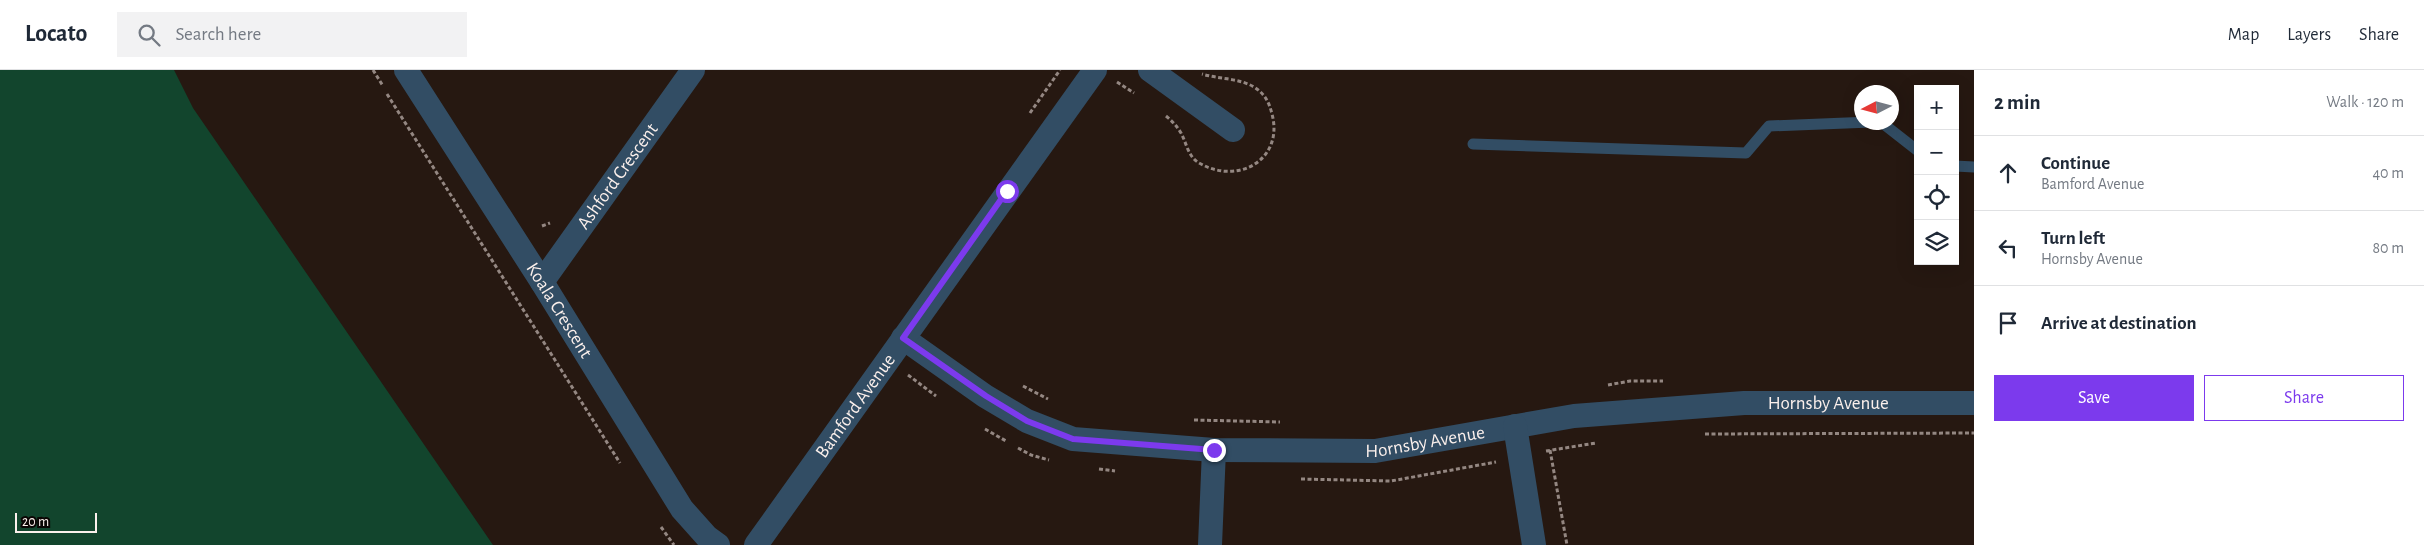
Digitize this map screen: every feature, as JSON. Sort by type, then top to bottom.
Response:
[{"type":"street","name":"Koala Crescent","points":[[406,70],[542,282],[682,510],[707,537],[718,545]]},
{"type":"street","name":"Ashford Crescent","points":[[542,282],[693,70]]},
{"type":"street","name":"Bamford Avenue","points":[[756,545],[1095,70]]},
{"type":"street","points":[[1150,70],[1233,130]]},
{"type":"street","name":"Hornsby Avenue","points":[[903,338],[986,396],[1027,421],[1073,439],[1214,450],[1375,451],[1574,416],[1744,403],[1974,404]]},
{"type":"street","points":[[1515,426],[1534,545]]},
{"type":"street","points":[[1210,545],[1214,450]]},
{"type":"lane","points":[[1473,144],[1746,153],[1769,126],[1854,123]]},
{"type":"lane","points":[[1890,130],[1914,148]]},
{"type":"lane","points":[[1959,166],[1974,167]]},
{"type":"path","points":[[372,70],[621,465]]},
{"type":"path","points":[[1014,381],[1049,399]]},
{"type":"path","points":[[1601,386],[1630,381],[1670,381]]},
{"type":"path","points":[[1192,420],[1286,422]]},
{"type":"path","points":[[1550,450],[1567,545]]},
{"type":"path","points":[[657,522],[674,545]]},
{"type":"green space","points":[[0,70],[174,70],[193,108],[493,545],[0,545]]},
{"type":"route","points":[[1007,191],[903,338],[986,396],[1027,421],[1073,439],[1214,450]]}]
